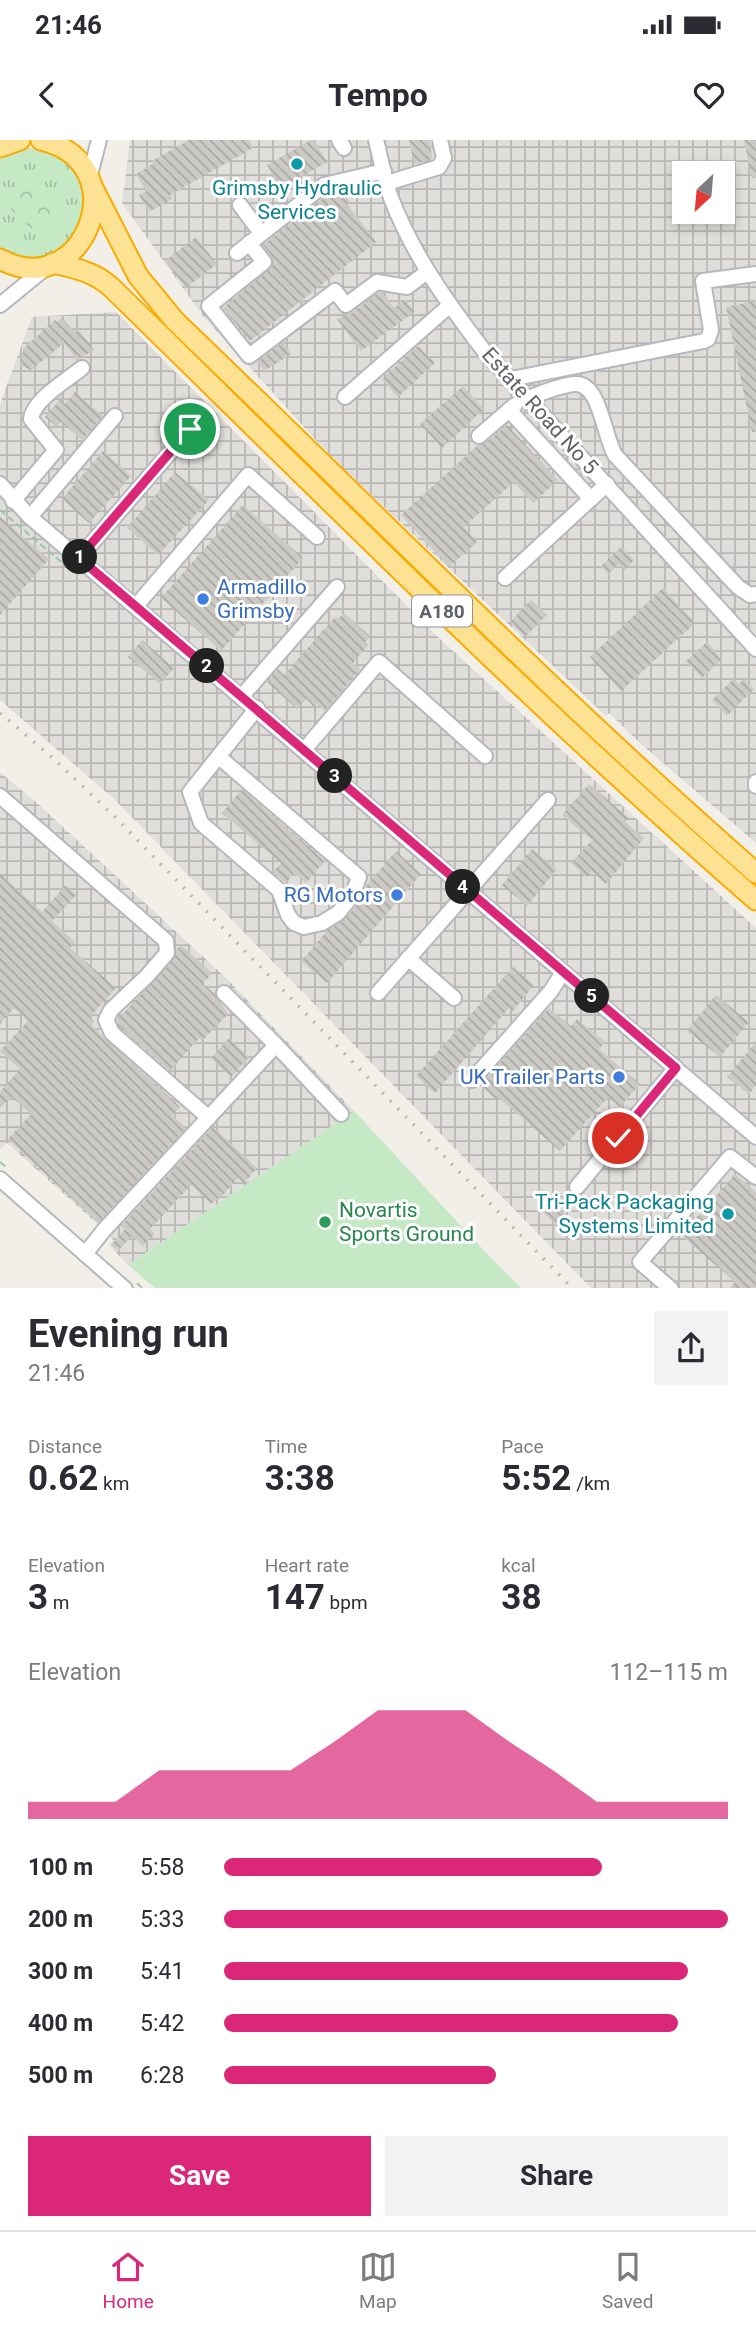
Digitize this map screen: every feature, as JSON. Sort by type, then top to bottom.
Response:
[{"type":"highway","points":[[0,147],[20,140]]},
{"type":"highway","name":"A180","points":[[41,140],[73,155],[91,182],[134,269],[150,294],[174,321],[534,672],[756,873]]},
{"type":"highway","points":[[51,264],[73,251],[88,232],[94,207],[91,182]]},
{"type":"highway","name":"A180","points":[[0,259],[26,267],[51,264],[98,276],[500,667],[756,900]]},
{"type":"street","points":[[91,182],[99,140]]},
{"type":"street","name":"Estate Road No 5","points":[[376,140],[391,198],[427,272],[449,306],[485,352],[756,649]]},
{"type":"street","points":[[237,253],[324,185],[439,167],[444,159],[440,140]]},
{"type":"street","points":[[240,205],[264,262],[209,306],[249,356],[335,291],[346,305],[377,282],[407,287],[427,272]]},
{"type":"street","points":[[0,305],[51,264]]},
{"type":"street","points":[[511,379],[704,341],[711,330],[703,281],[756,274]]},
{"type":"street","points":[[345,397],[449,306]]},
{"type":"street","points":[[13,501],[56,450],[32,419],[32,411],[38,403],[82,368]]},
{"type":"street","points":[[479,436],[527,397],[573,383],[582,384],[594,394],[609,445],[615,455],[738,587],[750,595],[756,594]]},
{"type":"street","points":[[509,410],[591,499]]},
{"type":"street","points":[[30,517],[116,416]]},
{"type":"street","points":[[79,558],[190,429]]},
{"type":"street","points":[[136,606],[248,475],[317,537]]},
{"type":"street","points":[[0,484],[30,517],[243,696],[756,1137]]},
{"type":"street","points":[[505,578],[607,484]]},
{"type":"street","points":[[243,696],[337,587]]},
{"type":"street","points":[[304,750],[379,662],[485,756]]},
{"type":"street","points":[[219,757],[359,877],[352,896],[338,913],[322,923],[304,927],[294,923],[288,915],[279,890],[201,822],[190,792],[257,708]]},
{"type":"street","points":[[0,796],[166,941],[167,953],[111,1010],[106,1020],[107,1027],[209,1118]]},
{"type":"street","points":[[378,993],[548,800]]},
{"type":"street","points":[[408,958],[454,998]]},
{"type":"street","points":[[472,1080],[551,990],[563,971]]},
{"type":"street","points":[[225,993],[341,1114]]},
{"type":"street","points":[[85,1254],[104,1230],[276,1045]]},
{"type":"street","points":[[577,1187],[676,1068]]},
{"type":"street","points":[[670,1288],[640,1262],[730,1157],[756,1177]]},
{"type":"street","points":[[0,1179],[120,1287]]},
{"type":"shaded area","points":[[130,140],[756,140],[756,843],[609,713],[606,716],[334,460],[203,316],[122,203]]},
{"type":"shaded area","points":[[116,312],[438,637],[756,928],[756,1288],[591,1288],[115,800],[0,700],[0,404],[32,317]]},
{"type":"shaded area","points":[[0,772],[224,976],[354,1111],[128,1265],[109,1245],[113,1240],[104,1230],[7,1143],[0,1150]]},
{"type":"green space","points":[[22,148],[53,153],[68,164],[79,180],[85,205],[80,226],[72,237],[63,247],[40,257],[27,258],[0,250],[0,157]]},
{"type":"green space","points":[[24,181],[37,182],[50,190],[53,201],[61,201],[65,211],[48,233],[42,236],[18,218],[7,203],[17,194],[16,190]]},
{"type":"green space","name":"Novartis Sports Ground","points":[[354,1111],[521,1288],[155,1288],[128,1265]]},
{"type":"building","points":[[189,140],[249,140],[253,148],[170,195],[172,199],[149,212],[139,195],[146,191],[136,174],[153,164],[152,161]]},
{"type":"building","name":"Grimsby Hydraulic Services","points":[[314,140],[327,162],[280,189],[267,165]]},
{"type":"building","points":[[409,140],[430,140],[432,159],[414,164]]},
{"type":"building","points":[[744,140],[756,140],[756,178],[752,178]]},
{"type":"building","points":[[341,191],[350,202],[347,204],[376,242],[250,341],[223,308],[276,263],[263,245],[328,194]]},
{"type":"building","points":[[196,237],[217,264],[186,288],[165,261]]},
{"type":"building","points":[[379,292],[384,293],[394,308],[405,300],[414,312],[361,351],[337,319],[352,313]]},
{"type":"building","points":[[756,301],[756,432],[752,432],[726,307]]},
{"type":"building","points":[[62,318],[75,332],[78,329],[94,350],[77,360],[64,343],[31,370],[21,366],[24,348],[55,320],[57,322]]},
{"type":"building","points":[[283,342],[291,354],[264,371],[258,361]]},
{"type":"building","points":[[418,346],[435,363],[398,397],[382,379]]},
{"type":"building","points":[[463,386],[484,409],[442,448],[420,424]]},
{"type":"building","points":[[75,392],[103,416],[82,440],[61,422],[57,427],[45,417],[60,399],[65,404]]},
{"type":"building","points":[[507,425],[558,480],[533,503],[514,482],[464,527],[477,542],[449,567],[401,515],[478,445],[485,443]]},
{"type":"building","points":[[103,451],[131,476],[89,523],[62,499]]},
{"type":"building","points":[[175,472],[209,500],[158,555],[127,528]]},
{"type":"building","points":[[243,505],[303,558],[221,651],[161,598]]},
{"type":"building","points":[[0,517],[49,559],[0,615]]},
{"type":"building","points":[[621,547],[634,560],[625,570],[619,564],[608,574],[601,566]]},
{"type":"building","points":[[663,588],[695,623],[621,691],[590,657]]},
{"type":"building","points":[[531,600],[547,615],[525,637],[510,622]]},
{"type":"building","points":[[344,613],[370,636],[365,642],[368,645],[353,663],[360,669],[325,711],[317,704],[314,707],[306,699],[297,709],[267,682],[278,669],[284,675],[335,617],[338,619]]},
{"type":"building","points":[[142,640],[174,668],[160,684],[128,657]]},
{"type":"building","points":[[707,642],[722,659],[702,678],[686,661]]},
{"type":"building","points":[[733,679],[739,684],[744,679],[754,689],[727,716],[712,700]]},
{"type":"building","points":[[589,784],[629,818],[625,822],[644,838],[606,884],[592,872],[587,877],[571,863],[592,840],[562,815]]},
{"type":"building","points":[[242,789],[325,861],[306,883],[294,873],[286,883],[273,872],[281,863],[222,813]]},
{"type":"building","points":[[532,849],[557,869],[527,906],[502,885]]},
{"type":"building","points":[[396,851],[421,874],[327,983],[301,961],[327,931],[345,919],[360,902],[366,886]]},
{"type":"building","points":[[0,874],[42,912],[66,885],[76,895],[52,921],[75,942],[70,948],[116,988],[89,1018],[94,1022],[91,1025],[180,1107],[172,1115],[186,1128],[98,1223],[8,1139],[31,1114],[12,1097],[0,1107],[0,1092],[20,1069],[0,1051],[28,1021],[14,1008],[0,1024]]},
{"type":"building","points":[[181,945],[212,973],[203,984],[215,994],[228,1014],[202,1041],[199,1038],[170,1071],[120,1027],[117,1020],[174,959],[176,950]]},
{"type":"building","points":[[513,967],[534,985],[513,1011],[509,1008],[435,1093],[416,1076]]},
{"type":"building","points":[[716,995],[749,1022],[720,1057],[687,1031]]},
{"type":"building","points":[[549,1008],[571,1026],[577,1019],[605,1042],[599,1049],[640,1084],[620,1107],[608,1097],[560,1151],[480,1085]]},
{"type":"building","points":[[229,1038],[249,1057],[231,1077],[211,1058]]},
{"type":"building","points":[[756,1042],[756,1085],[749,1094],[727,1077]]},
{"type":"building","points":[[213,1127],[257,1168],[244,1183],[238,1178],[211,1204],[191,1185],[150,1229],[155,1234],[143,1246],[132,1236],[118,1251],[111,1245],[125,1229],[121,1226]]},
{"type":"building","name":"Tri-Pack Packaging Systems Limited","points":[[735,1174],[756,1192],[756,1288],[730,1288],[735,1282],[681,1235]]},
{"type":"building","points":[[555,1191],[565,1199],[558,1208],[582,1228],[573,1239],[540,1210]]},
{"type":"railway","points":[[0,713],[54,759],[115,817],[572,1288]]},
{"type":"place","name":"Grimsby Hydraulic Services","points":[[297,164]]},
{"type":"place","name":"Armadillo Grimsby","points":[[203,599]]},
{"type":"place","name":"RG Motors","points":[[397,895]]},
{"type":"place","name":"UK Trailer Parts","points":[[619,1077]]},
{"type":"place","name":"Tri-Pack Packaging Systems Limited","points":[[728,1214]]},
{"type":"place","name":"Novartis Sports Ground","points":[[325,1222]]},
{"type":"route","points":[[190,429],[79,558],[676,1068],[618,1138]]}]
